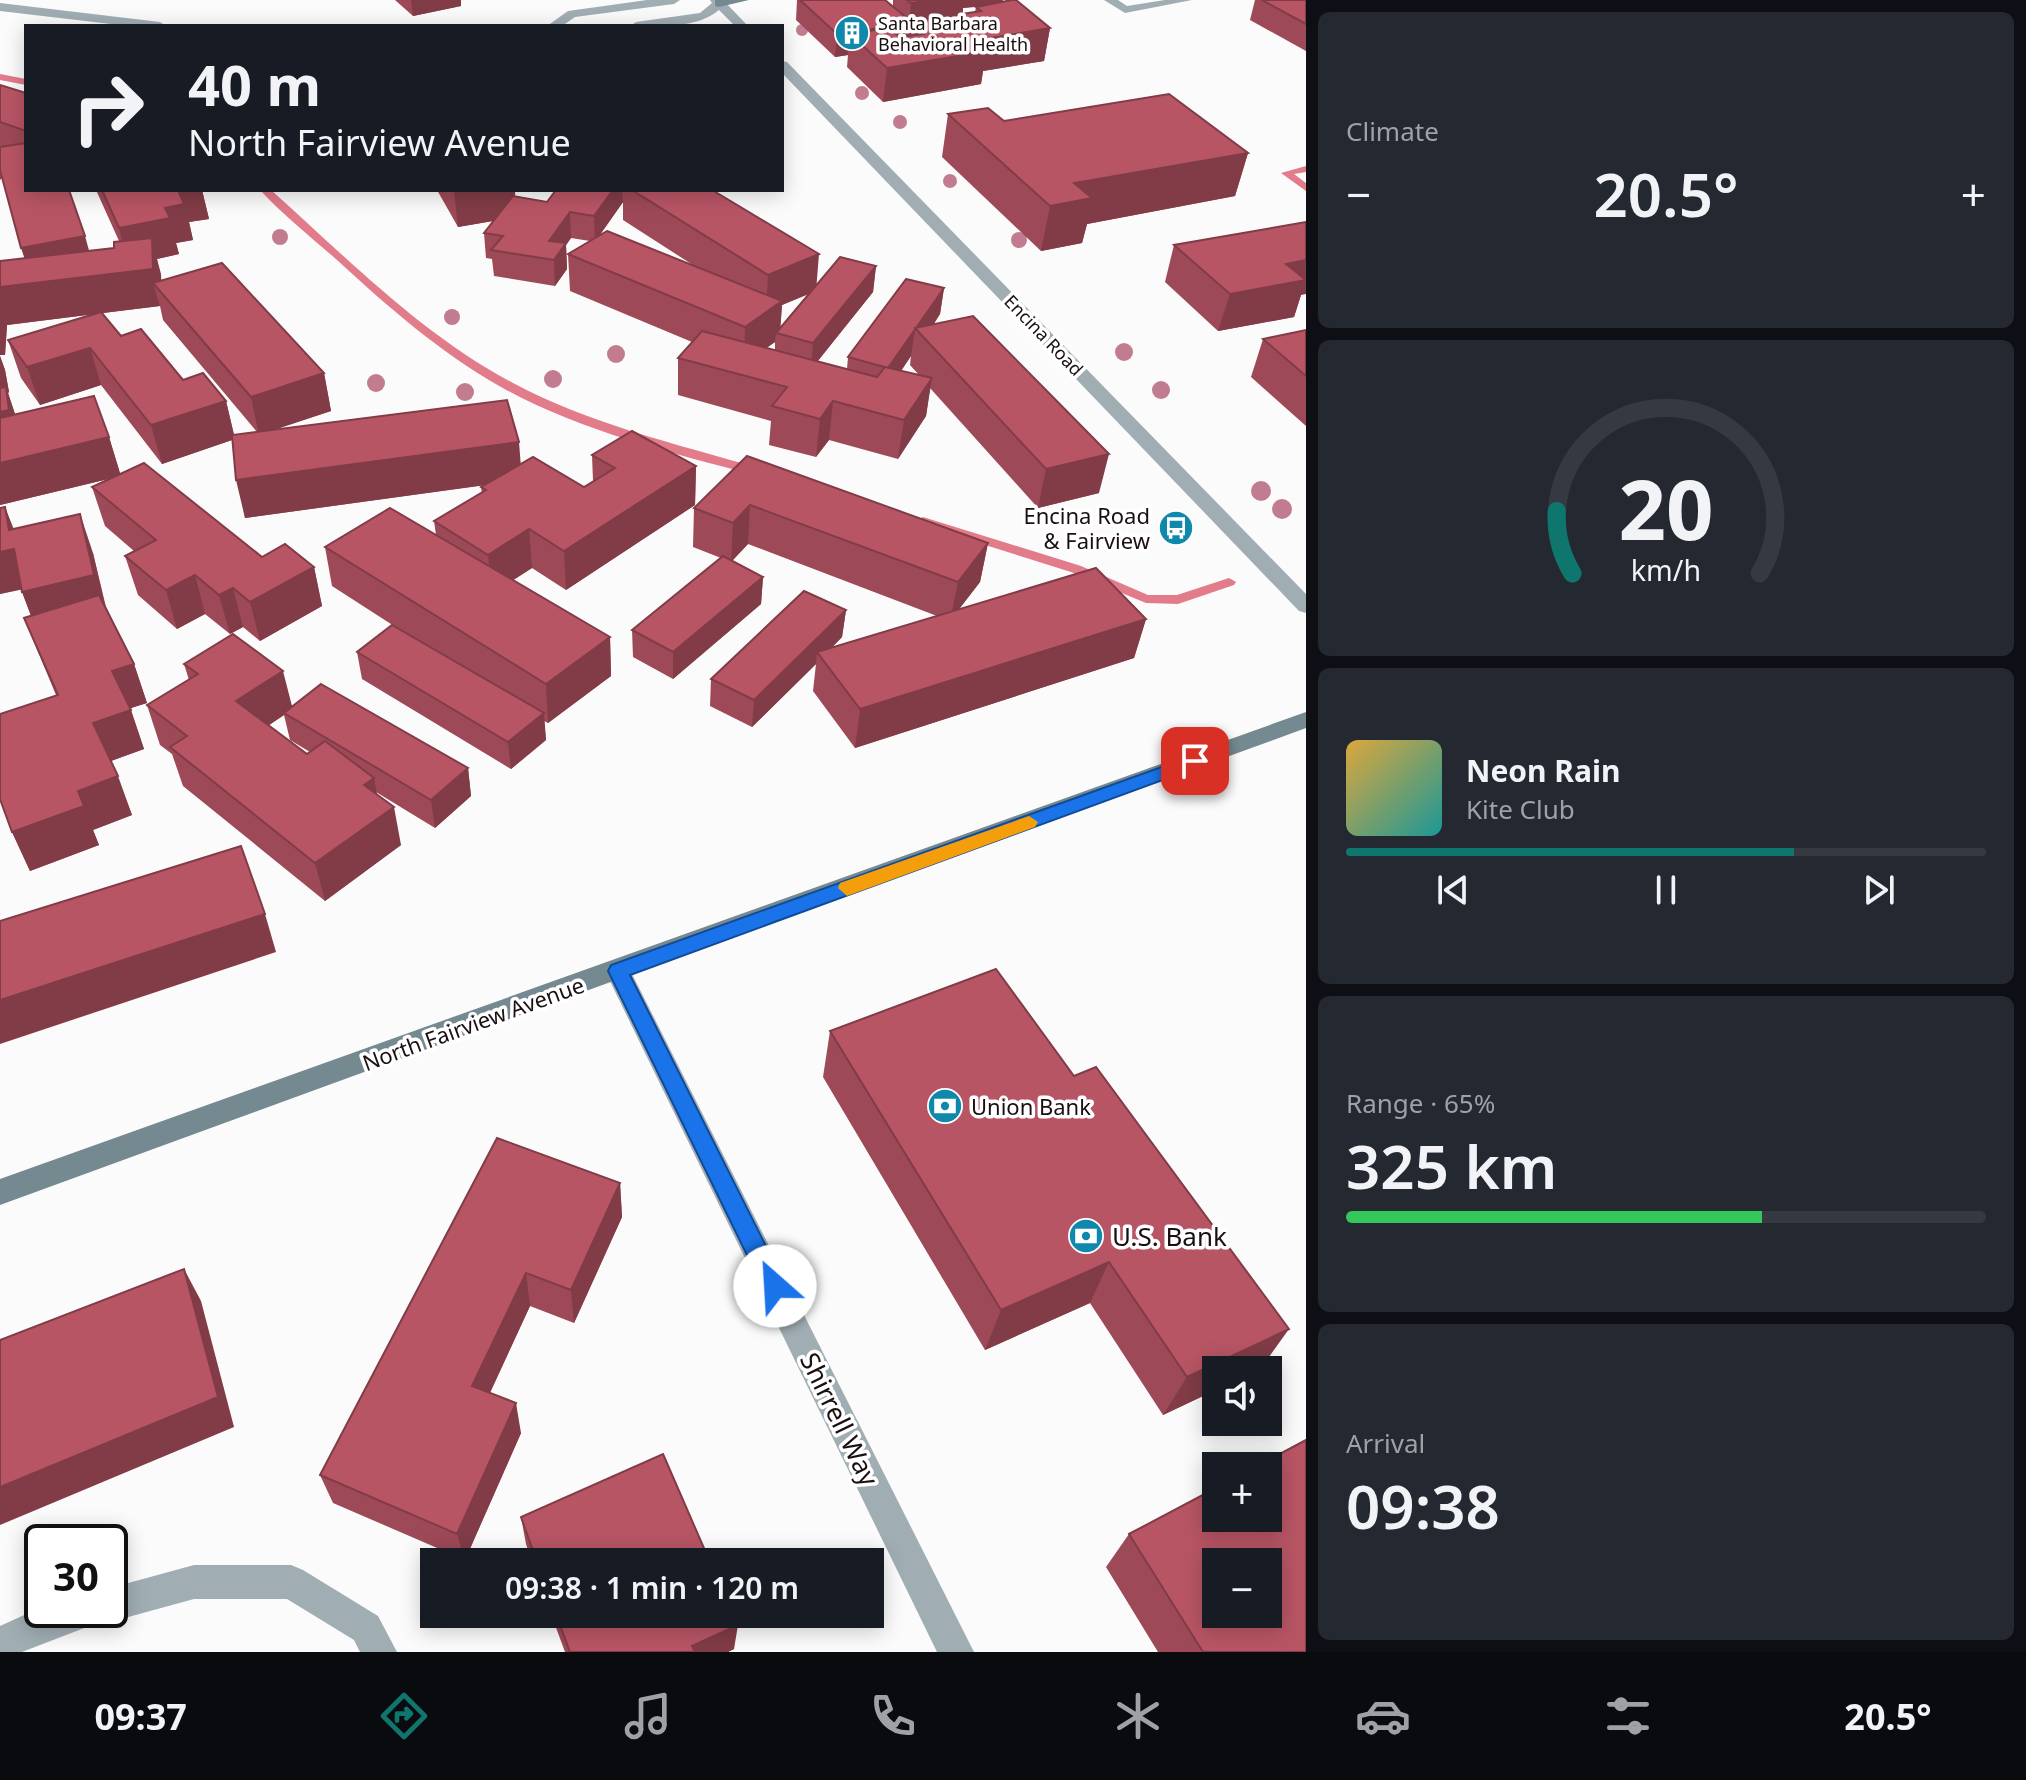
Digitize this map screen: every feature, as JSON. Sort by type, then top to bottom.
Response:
[{"type":"main road","points":[[713,2],[743,0]]},
{"type":"main road","name":"North Fairview Avenue","points":[[0,1192],[1306,720]]},
{"type":"street","points":[[556,24],[572,14],[674,0]]},
{"type":"street","points":[[650,24],[704,16],[713,2],[740,24]]},
{"type":"street","points":[[0,7],[141,24]]},
{"type":"street","points":[[0,24],[20,11]]},
{"type":"street","name":"Encina Road","points":[[784,67],[1306,606]]},
{"type":"street","name":"Shirrell Way","points":[[618,971],[956,1652]]},
{"type":"street","points":[[128,1600],[194,1582],[291,1582],[366,1628],[379,1652]]},
{"type":"street","points":[[0,1644],[35,1628]]},
{"type":"lane","points":[[1110,0],[1125,10],[1148,3],[1186,0]]},
{"type":"building","points":[[800,0],[885,0],[913,23],[837,34]]},
{"type":"building","points":[[907,0],[935,0],[911,3]]},
{"type":"building","points":[[1012,0],[1050,28],[973,41],[987,51],[887,68],[850,34],[888,28],[900,37],[924,34],[912,22],[981,11],[976,7]]},
{"type":"building","points":[[1262,0],[1306,0],[1306,24]]},
{"type":"building","points":[[0,85],[24,92],[24,130],[0,122]]},
{"type":"building","points":[[1169,94],[1248,153],[1074,183],[1092,198],[1050,206],[948,114],[988,108],[1004,121]]},
{"type":"building","points":[[24,143],[24,192],[70,192],[85,236],[21,248],[0,170],[0,147]]},
{"type":"building","points":[[103,192],[179,192],[184,204],[165,208],[170,218],[119,228]]},
{"type":"building","points":[[554,192],[612,192],[594,216],[570,212],[549,241],[566,243],[554,260],[491,250],[503,236],[484,233],[513,196],[547,202]]},
{"type":"building","points":[[635,192],[715,192],[819,254],[768,275]]},
{"type":"building","points":[[1306,222],[1306,260],[1286,264],[1306,280],[1230,294],[1174,245]]},
{"type":"building","points":[[607,231],[782,301],[745,327],[568,254]]},
{"type":"building","points":[[152,238],[153,269],[0,287],[0,261],[114,248],[114,242]]},
{"type":"building","points":[[840,257],[876,266],[813,343],[776,333]]},
{"type":"building","points":[[222,263],[324,373],[251,397],[153,283]]},
{"type":"building","points":[[906,279],[944,288],[888,368],[848,357]]},
{"type":"building","points":[[101,312],[121,336],[141,329],[183,380],[203,373],[226,401],[151,425],[90,348],[27,367],[8,340]]},
{"type":"building","points":[[973,316],[1109,454],[1046,469],[915,328]]},
{"type":"building","points":[[1306,330],[1306,376],[1263,339]]},
{"type":"building","points":[[702,331],[877,377],[885,367],[932,378],[904,420],[833,401],[820,419],[772,406],[787,387],[678,358]]},
{"type":"building","points":[[6,387],[9,410],[0,412],[0,388]]},
{"type":"building","points":[[94,396],[109,437],[0,463],[0,418]]},
{"type":"building","points":[[507,400],[519,442],[236,480],[232,435]]},
{"type":"building","points":[[632,431],[696,466],[564,551],[529,529],[488,555],[434,521],[486,490],[481,487],[533,457],[584,487],[615,468],[592,455]]},
{"type":"building","points":[[747,456],[988,543],[958,582],[750,505],[733,523],[694,508]]},
{"type":"building","points":[[144,463],[262,557],[285,544],[314,567],[250,602],[233,588],[219,595],[195,575],[166,590],[125,556],[156,540],[92,487]]},
{"type":"building","points":[[5,507],[9,530],[80,514],[94,575],[22,592],[14,549],[0,552],[0,508]]},
{"type":"building","points":[[390,508],[610,637],[546,684],[325,547]]},
{"type":"building","points":[[723,556],[763,577],[673,652],[632,630]]},
{"type":"building","points":[[1096,568],[1146,619],[860,709],[817,652]]},
{"type":"building","points":[[804,591],[846,610],[754,700],[711,679]]},
{"type":"building","points":[[99,595],[134,664],[112,671],[131,710],[93,723],[118,776],[78,791],[84,806],[12,832],[0,799],[0,714],[58,695],[24,618]]},
{"type":"building","points":[[392,625],[544,713],[508,742],[357,652]]},
{"type":"building","points":[[233,634],[283,671],[236,701],[307,754],[325,741],[374,778],[364,785],[394,807],[315,863],[170,747],[187,736],[147,705],[198,674],[184,664]]},
{"type":"building","points":[[321,684],[468,768],[431,800],[284,713]]},
{"type":"building","points":[[241,846],[265,914],[0,1000],[0,921]]},
{"type":"building","points":[[996,969],[1074,1076],[1096,1067],[1289,1329],[1232,1356],[1202,1356],[1202,1370],[1187,1377],[1109,1262],[1001,1310],[830,1031]]},
{"type":"building","points":[[497,1138],[620,1183],[571,1290],[526,1273],[472,1386],[516,1403],[457,1534],[320,1475]]},
{"type":"building","points":[[184,1269],[218,1397],[0,1487],[0,1340]]},
{"type":"building","points":[[1306,1440],[1306,1652],[1203,1652],[1129,1534],[1202,1495],[1202,1532],[1282,1532],[1282,1453]]},
{"type":"building","points":[[663,1454],[704,1548],[532,1548],[521,1517]]},
{"type":"building","points":[[561,1628],[731,1628],[692,1646],[695,1652],[570,1652]]},
{"type":"waterway","points":[[0,77],[24,82]]},
{"type":"waterway","points":[[1306,169],[1286,173],[1306,188]]},
{"type":"waterway","points":[[267,192],[351,268],[444,345],[507,385],[597,424],[755,471]]},
{"type":"waterway","points":[[923,521],[1076,569],[1146,599],[1178,600],[1229,582]]},
{"type":"slow traffic","points":[[847,888],[1029,822]]},
{"type":"place","name":"Santa Barbara Behavioral Health","points":[[852,33]]},
{"type":"place","name":"Encina Road & Fairview","points":[[1176,528]]},
{"type":"place","name":"Union Bank","points":[[945,1106]]},
{"type":"place","name":"U.S. Bank","points":[[1086,1236]]},
{"type":"route","points":[[775,1286],[618,971],[1195,761]]}]
